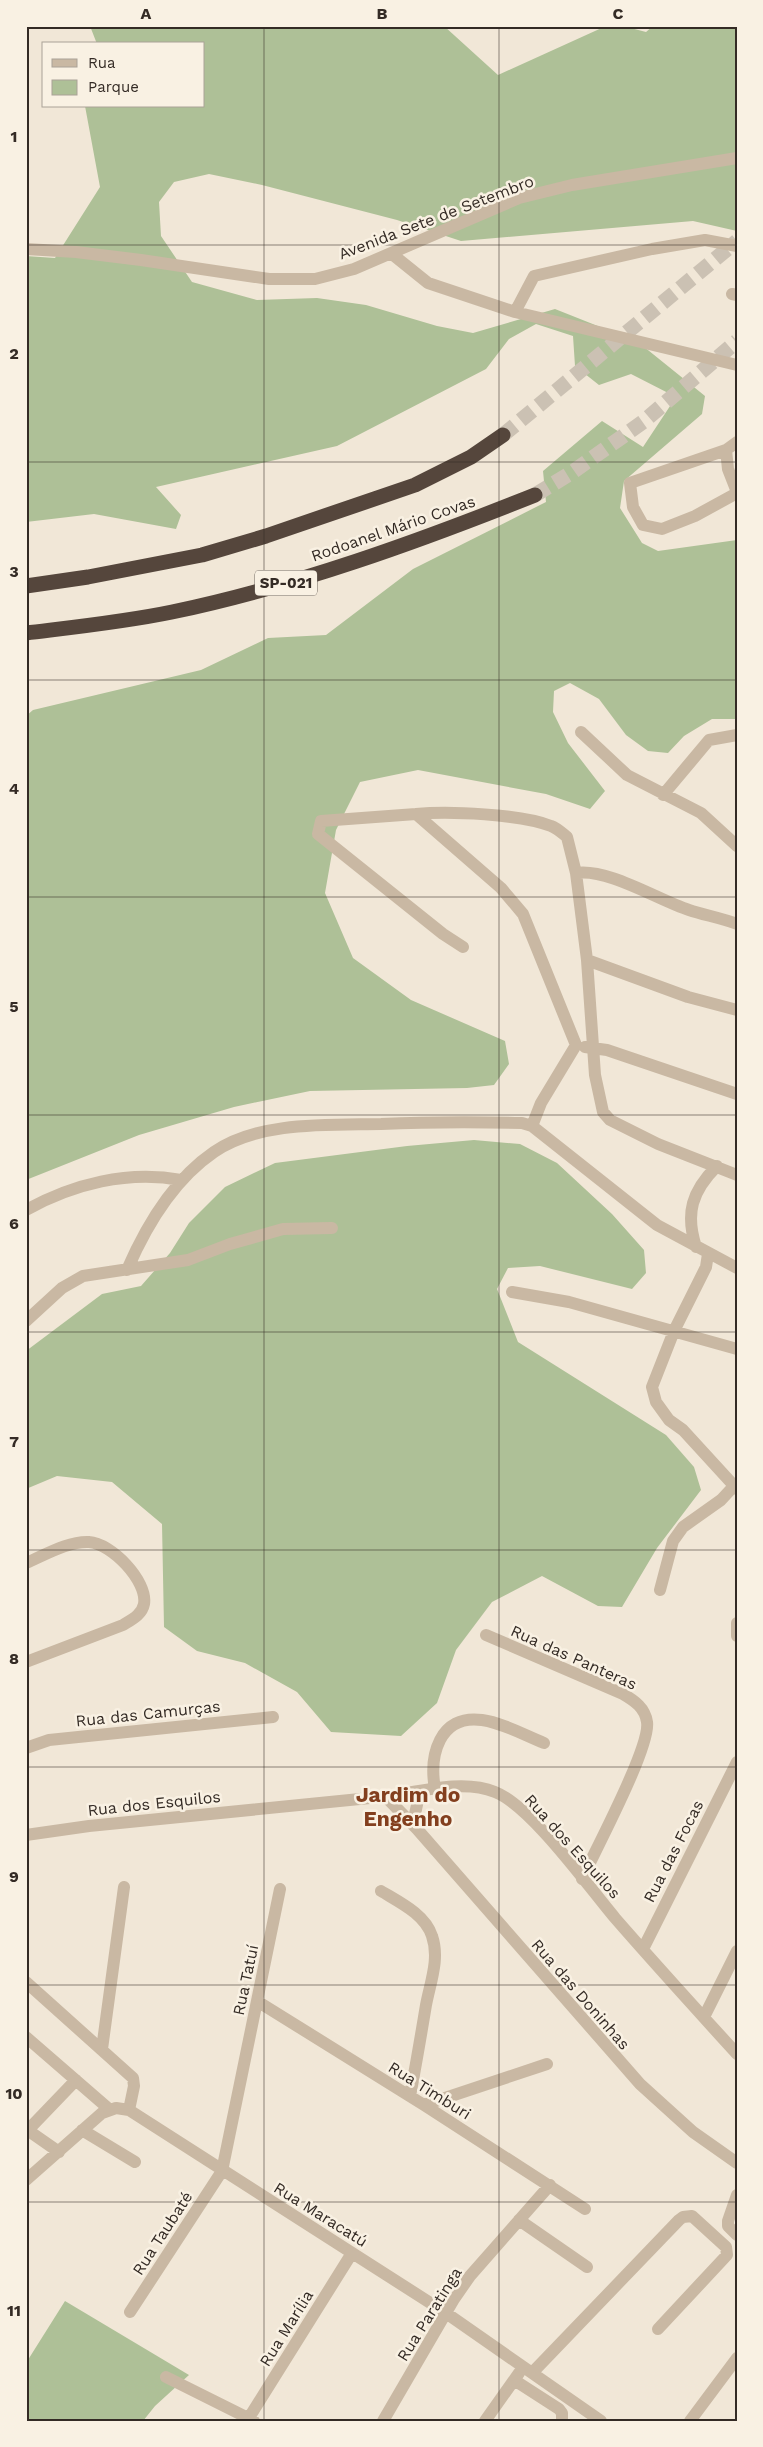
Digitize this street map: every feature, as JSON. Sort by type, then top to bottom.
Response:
[{"type":"highway","name":"Rodoanel Mário Covas","points":[[26,586],[88,577],[202,555],[266,536],[414,485],[465,460],[503,435]]},
{"type":"highway","name":"Rodoanel Mário Covas","points":[[26,633],[171,612],[278,586],[459,526],[535,495]]},
{"type":"street","name":"Avenida Sete de Setembro","points":[[26,249],[76,252],[269,279],[315,279],[354,269],[392,254],[519,198],[572,184],[737,158]]},
{"type":"street","points":[[515,312],[534,276],[546,272],[585,266],[652,249],[705,240],[737,246]]},
{"type":"street","points":[[392,254],[428,282],[515,312],[737,365]]},
{"type":"street","points":[[732,446],[728,469],[737,492],[695,516],[662,529],[643,525],[633,507],[630,483],[732,446]]},
{"type":"street","points":[[581,732],[627,775],[701,813],[737,846]]},
{"type":"street","points":[[663,795],[709,740],[737,735]]},
{"type":"street","points":[[463,946],[443,934],[318,834],[321,821],[439,812],[498,816],[537,822],[553,827],[567,837],[576,873],[587,960],[595,1075],[603,1112],[610,1120],[658,1144],[737,1174]]},
{"type":"street","points":[[416,814],[501,888],[523,914],[576,1045]]},
{"type":"street","points":[[576,873],[586,871],[604,876],[689,910],[737,924]]},
{"type":"street","points":[[587,960],[688,997],[737,1010]]},
{"type":"street","points":[[576,1045],[607,1050],[737,1094]]},
{"type":"street","points":[[532,1126],[541,1103],[576,1045]]},
{"type":"street","points":[[127,1270],[151,1221],[181,1180],[214,1151],[249,1136],[303,1125],[462,1122],[522,1123],[532,1126],[650,1220],[708,1254],[737,1268]]},
{"type":"street","points":[[696,1247],[690,1228],[691,1210],[702,1181],[717,1166]]},
{"type":"street","points":[[26,1210],[80,1187],[124,1176],[161,1176],[181,1180]]},
{"type":"street","points":[[26,1321],[62,1288],[83,1276],[188,1260],[230,1244],[284,1229],[332,1228]]},
{"type":"street","points":[[660,1590],[673,1541],[683,1527],[735,1488],[690,1437],[668,1420],[656,1402],[652,1387],[674,1331],[706,1267],[708,1254]]},
{"type":"street","points":[[512,1292],[569,1302],[737,1349]]},
{"type":"street","points":[[26,1563],[71,1545],[88,1542],[98,1544],[121,1559],[144,1594],[144,1604],[136,1618],[123,1625],[26,1662]]},
{"type":"street","name":"Rua das Panteras","points":[[486,1635],[623,1694],[637,1703],[644,1712],[648,1724],[643,1750],[582,1879]]},
{"type":"street","name":"Rua das Camurças","points":[[26,1748],[48,1740],[273,1717]]},
{"type":"street","points":[[435,1789],[432,1775],[435,1749],[445,1733],[460,1722],[470,1720],[490,1722],[544,1743]]},
{"type":"street","name":"Rua das Focas","points":[[642,1949],[735,1766]]},
{"type":"street","name":"Rua dos Esquilos","points":[[26,1835],[99,1825],[385,1796],[435,1789],[482,1788],[507,1797],[533,1821],[642,1949],[737,2054]]},
{"type":"street","points":[[417,1829],[415,1814],[420,1791]]},
{"type":"street","name":"Rua das Doninhas","points":[[385,1796],[417,1829],[640,2084],[692,2132],[737,2163]]},
{"type":"street","points":[[102,2049],[124,1887]]},
{"type":"street","name":"Rua Tatuí","points":[[222,2171],[280,1889]]},
{"type":"street","points":[[381,1891],[411,1909],[425,1924],[432,1935],[435,1950],[433,1974],[410,2096]]},
{"type":"street","points":[[704,2017],[737,1951]]},
{"type":"street","points":[[26,1982],[133,2078],[134,2086],[129,2110],[109,2109],[82,2130],[26,2180]]},
{"type":"street","name":"Rua Timburi","points":[[257,2001],[424,2104],[585,2208]]},
{"type":"street","points":[[29,2044],[76,2080],[109,2109]]},
{"type":"street","points":[[424,2104],[547,2064]]},
{"type":"street","points":[[59,2152],[27,2130],[76,2080]]},
{"type":"street","name":"Rua Maracatú","points":[[129,2110],[446,2314],[601,2421]]},
{"type":"street","points":[[82,2130],[135,2162]]},
{"type":"street","name":"Rua Taubaté","points":[[130,2312],[222,2171]]},
{"type":"street","name":"Rua Paratinga","points":[[383,2421],[470,2276],[550,2185]]},
{"type":"street","points":[[737,2195],[728,2226],[737,2235]]},
{"type":"street","points":[[485,2421],[514,2380],[528,2370],[679,2220],[683,2217],[692,2216],[726,2247],[727,2254],[658,2329]]},
{"type":"street","points":[[519,2220],[588,2267]]},
{"type":"street","name":"Rua Marília","points":[[250,2420],[352,2253]]},
{"type":"street","points":[[690,2421],[737,2358]]},
{"type":"street","points":[[166,2377],[250,2420]]},
{"type":"street","points":[[514,2380],[559,2409],[562,2413],[562,2421]]},
{"type":"green space","points":[[90,26],[444,26],[498,75],[606,26],[623,26],[646,32],[653,26],[737,26],[737,231],[693,221],[461,241],[397,220],[262,185],[209,174],[174,182],[159,202],[161,236],[192,282],[257,300],[317,298],[366,305],[437,326],[473,333],[555,309],[638,342],[705,396],[702,414],[624,481],[620,508],[642,543],[658,551],[737,540],[737,719],[712,719],[684,736],[668,753],[648,751],[626,735],[599,699],[570,683],[554,691],[553,712],[568,743],[605,791],[590,809],[546,794],[418,770],[360,782],[336,830],[325,893],[353,958],[411,1000],[505,1041],[509,1064],[494,1085],[467,1088],[310,1091],[234,1107],[139,1135],[26,1180],[26,716],[33,710],[201,670],[268,638],[326,635],[413,569],[546,502],[543,471],[602,421],[643,447],[676,397],[631,374],[599,385],[575,366],[573,336],[536,324],[509,339],[486,369],[337,446],[156,487],[181,515],[176,529],[94,514],[26,522],[26,256],[55,258],[100,187],[85,108],[205,108],[205,42],[96,42]]},
{"type":"green space","points":[[474,1140],[520,1144],[557,1163],[612,1214],[644,1250],[646,1273],[632,1289],[540,1266],[508,1268],[497,1289],[518,1342],[666,1435],[694,1467],[701,1490],[657,1548],[622,1607],[598,1606],[542,1576],[492,1602],[456,1650],[437,1703],[401,1736],[331,1732],[297,1692],[245,1663],[197,1651],[164,1627],[162,1524],[112,1482],[57,1476],[26,1489],[26,1351],[102,1294],[141,1286],[170,1253],[189,1223],[225,1187],[275,1163],[407,1146]]},
{"type":"green space","points":[[65,2301],[189,2375],[155,2406],[143,2421],[26,2421],[26,2363]]},
{"type":"tunnel","points":[[503,435],[737,241]]},
{"type":"tunnel","points":[[535,495],[571,473],[643,422],[737,341]]},
{"type":"district","name":"Jardim do Engenho","points":[[408,1807]]}]
